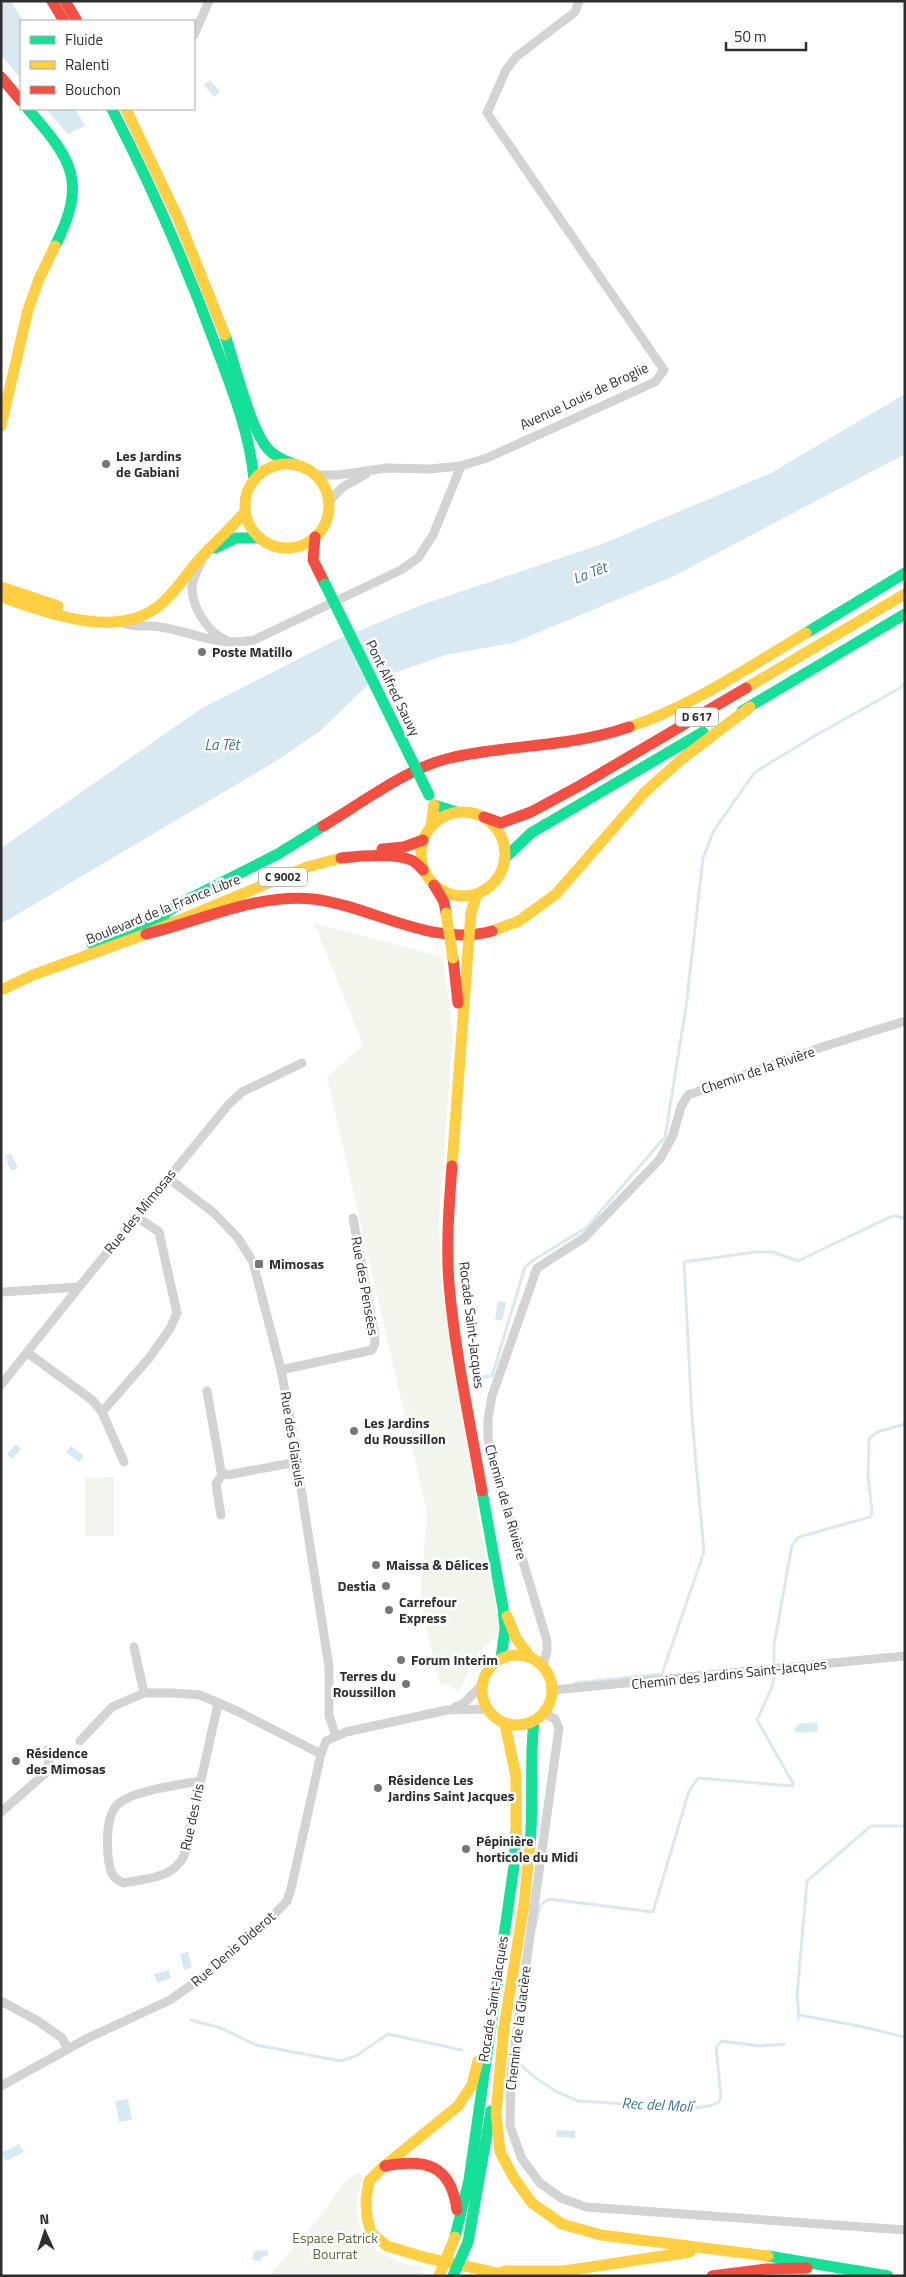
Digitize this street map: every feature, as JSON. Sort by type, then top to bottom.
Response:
[{"type":"main road","points":[[52,1],[63,20]]},
{"type":"main road","points":[[65,1],[75,20]]},
{"type":"main road","points":[[1,77],[20,100]]},
{"type":"main road","points":[[1,426],[33,293],[53,247],[68,220],[73,197],[72,173],[61,148],[29,110]]},
{"type":"main road","points":[[113,110],[138,158],[173,238],[211,334],[248,435],[253,457],[254,480]]},
{"type":"main road","points":[[127,110],[155,166],[188,244],[223,330],[258,430],[268,450],[315,475],[324,487],[328,502],[328,515],[323,527],[315,537],[302,544],[288,548]]},
{"type":"main road","points":[[296,465],[284,464],[262,472],[248,490],[245,512],[248,522],[260,538],[273,545],[288,548],[314,560],[315,537]]},
{"type":"main road","points":[[1,597],[64,617],[119,621],[138,617],[157,608],[170,596],[205,554],[245,512]]},
{"type":"main road","points":[[205,554],[236,538],[260,538]]},
{"type":"main road","name":"Pont Alfred Sauvy","points":[[314,560],[431,800]]},
{"type":"main road","points":[[156,918],[181,903],[278,854],[390,784],[448,758],[568,743],[609,734],[653,719],[735,676],[905,573]]},
{"type":"main road","points":[[1,587],[98,620]]},
{"type":"main road","name":"D 617","points":[[484,817],[501,823],[531,812],[581,785],[905,594]]},
{"type":"main road","name":"D 617","points":[[505,858],[518,844],[544,825],[702,732],[750,707],[905,614]]},
{"type":"main road","points":[[146,934],[184,925],[256,902],[285,898],[309,898],[342,904],[419,929],[460,935],[492,932],[518,922],[546,904],[570,883],[644,793],[713,734],[750,707]]},
{"type":"main road","points":[[431,826],[431,800],[458,812]]},
{"type":"main road","points":[[434,885],[455,896],[477,894],[488,888],[496,880],[505,858],[504,846],[500,834],[484,817],[471,812],[458,812],[439,819],[431,826],[423,840],[421,860],[424,870],[444,902],[453,958],[460,1043]]},
{"type":"main road","name":"Boulevard de la France Libre","points":[[1,982],[156,918],[310,858],[338,850],[394,849],[423,840]]},
{"type":"main road","name":"Boulevard de la France Libre","points":[[1,990],[33,975],[146,934],[307,868],[337,859],[360,856],[406,858],[424,870]]},
{"type":"main road","points":[[460,1043],[471,913],[477,894]]},
{"type":"main road","name":"Rocade Saint-Jacques","points":[[460,1043],[448,1223],[449,1283],[460,1366],[503,1608]]},
{"type":"main road","points":[[503,1608],[516,1638],[530,1657],[542,1665],[552,1681],[553,1690],[549,1706],[534,1722],[524,1725],[505,1724],[486,1709],[482,1698],[482,1685],[485,1674],[501,1658],[511,1655],[530,1657]]},
{"type":"main road","points":[[501,1658],[505,1629],[503,1608]]},
{"type":"main road","name":"Rocade Saint-Jacques","points":[[453,2276],[468,2242],[480,2183],[528,1868],[532,1823],[530,1744],[534,1722]]},
{"type":"main road","name":"Rocade Saint-Jacques","points":[[439,2276],[455,2237],[469,2180],[514,1866],[518,1826],[514,1748],[505,1724]]},
{"type":"main road","points":[[492,2010],[472,2085],[458,2106],[383,2167],[369,2181],[366,2217],[371,2233],[386,2246],[512,2276]]},
{"type":"main road","points":[[504,2027],[496,2113],[500,2152],[514,2178],[532,2203],[562,2224],[602,2235],[790,2259],[857,2272]]},
{"type":"main road","points":[[383,2167],[415,2161],[432,2166],[449,2179],[456,2195],[455,2237]]},
{"type":"main road","points":[[484,2270],[545,2272],[572,2270],[654,2255],[717,2250]]},
{"type":"main road","points":[[712,2276],[766,2268],[805,2268],[888,2276]]},
{"type":"street","points":[[195,33],[209,1]]},
{"type":"street","name":"Avenue Louis de Broglie","points":[[315,475],[461,466],[486,458],[655,382],[664,370],[487,113],[506,70],[516,57],[575,12],[579,1]]},
{"type":"street","points":[[119,621],[129,626],[161,627],[213,641],[235,643],[254,640],[401,570],[418,558],[433,534],[461,466]]},
{"type":"street","name":"Avenue Louis de Broglie","points":[[328,502],[343,487],[372,471]]},
{"type":"street","points":[[205,554],[192,584],[192,593],[206,626],[216,636],[235,643]]},
{"type":"street","name":"Chemin de la Rivière","points":[[542,1665],[548,1651],[547,1641],[497,1475],[488,1438],[488,1419],[492,1396],[537,1268],[584,1238],[660,1159],[673,1135],[681,1107],[688,1095],[822,1047],[905,1021]]},
{"type":"street","name":"Rue des Mimosas","points":[[2,1385],[199,1138],[242,1092],[302,1063]]},
{"type":"street","name":"Rue des Glaïeuls","points":[[168,1178],[214,1213],[238,1238],[248,1255],[259,1284],[281,1370],[297,1462],[329,1666],[329,1716],[336,1736]]},
{"type":"street","points":[[102,1412],[150,1357],[171,1327],[177,1313],[159,1232],[137,1217]]},
{"type":"street","name":"Rue des Pensées","points":[[281,1370],[372,1350],[375,1343],[374,1331],[353,1218]]},
{"type":"street","points":[[1,1292],[79,1287]]},
{"type":"street","points":[[28,1353],[92,1400],[102,1412],[124,1462]]},
{"type":"street","points":[[206,1391],[220,1471],[227,1475],[297,1462]]},
{"type":"street","points":[[220,1515],[216,1484],[223,1473]]},
{"type":"street","points":[[134,1647],[144,1693]]},
{"type":"street","name":"Chemin des Jardins Saint-Jacques","points":[[553,1690],[905,1656]]},
{"type":"street","points":[[336,1736],[346,1732],[447,1710],[464,1703],[482,1685]]},
{"type":"street","points":[[80,1741],[112,1707],[144,1693],[200,1695],[237,1711],[321,1754]]},
{"type":"street","name":"Rue des Iris","points":[[200,1781],[158,1788],[125,1800],[117,1805],[111,1815],[108,1845],[110,1872],[116,1881],[124,1884],[170,1873],[184,1856],[218,1704]]},
{"type":"street","points":[[447,1710],[486,1709]]},
{"type":"street","name":"Chemin de la Glacière","points":[[544,1713],[555,1719],[559,1728],[511,2073],[510,2126],[522,2159],[540,2183],[561,2198],[586,2207],[905,2230]]},
{"type":"street","name":"Rue Denis Diderot","points":[[1,2086],[68,2049],[170,2000],[194,1983],[265,1924],[286,1901],[291,1889],[321,1754],[326,1741],[336,1736]]},
{"type":"street","points":[[1,1812],[49,1770],[47,1750]]},
{"type":"street","points":[[1,2001],[38,2021],[62,2038],[68,2049]]},
{"type":"green space","points":[[314,923],[443,957],[453,1032],[439,1220],[441,1284],[483,1542],[499,1623],[497,1637],[475,1657],[458,1692],[449,1685],[440,1684],[420,1601],[427,1512],[327,1077],[363,1045]]},
{"type":"green space","points":[[114,1477],[114,1536],[85,1536],[85,1478]]},
{"type":"green space","name":"Espace Patrick Bourrat","points":[[357,2173],[364,2176],[358,2194],[356,2211],[359,2225],[365,2238],[388,2257],[422,2267],[424,2276],[269,2276],[318,2219],[344,2183]]},
{"type":"water","points":[[1,1],[11,1],[22,20],[20,20],[20,78],[1,55]]},
{"type":"water","points":[[210,80],[220,92],[214,97],[204,85]]},
{"type":"water","points":[[47,110],[76,110],[85,126],[68,134]]},
{"type":"water","name":"La Têt","points":[[905,394],[905,454],[674,576],[513,643],[446,655],[373,680],[320,731],[273,763],[1,924],[1,848],[202,708],[334,641],[424,604],[602,544],[771,473]]},
{"type":"water","points":[[11,1153],[18,1168],[11,1171],[5,1156]]},
{"type":"water","points":[[498,1301],[506,1303],[502,1321],[495,1319]]},
{"type":"water","points":[[16,1444],[21,1449],[12,1459],[7,1454]]},
{"type":"water","points":[[71,1446],[84,1456],[79,1462],[66,1452]]},
{"type":"water","points":[[817,1722],[818,1731],[799,1733],[794,1731],[798,1724]]},
{"type":"water","points":[[188,1952],[192,1967],[184,1970],[180,1954]]},
{"type":"water","points":[[169,1970],[171,1978],[157,1983],[154,1974]]},
{"type":"water","points":[[128,2099],[132,2120],[119,2122],[115,2101]]},
{"type":"water","points":[[557,2130],[575,2131],[575,2138],[556,2137]]},
{"type":"water","points":[[19,2144],[24,2152],[6,2161],[1,2153]]},
{"type":"water","points":[[268,2250],[268,2256],[261,2257],[261,2261],[252,2260],[254,2251]]},
{"type":"waterway","points":[[481,1377],[492,1376],[525,1267],[586,1228],[665,1137],[686,1007],[703,858],[714,830],[755,772],[900,688],[905,683]]},
{"type":"waterway","points":[[575,1683],[662,1674],[704,1552],[692,1418],[684,1262],[755,1252],[773,1252],[798,1261],[890,1217],[897,1216],[905,1219]]},
{"type":"waterway","points":[[774,1665],[774,1645],[792,1545],[799,1537],[870,1517],[872,1512],[868,1475],[869,1439],[877,1432],[905,1424]]},
{"type":"waterway","points":[[535,1928],[540,1905],[549,1899],[653,1912],[689,1791],[698,1778],[793,1786],[757,1720],[772,1687],[774,1677]]},
{"type":"waterway","points":[[799,2015],[797,1996],[807,1881],[871,1826],[905,1826]]},
{"type":"waterway","name":"Rec del Molí","points":[[798,2019],[799,2015],[905,2037]]},
{"type":"waterway","name":"Rec del Molí","points":[[191,2020],[221,2028],[256,2045],[341,2061],[356,2056],[388,2034],[462,2050]]},
{"type":"waterway","name":"Rec del Molí","points":[[516,2060],[533,2076],[557,2092],[578,2101],[694,2108],[710,2106],[719,2102],[721,2096],[716,2047],[722,2041],[760,2046],[784,2044]]},
{"type":"waterway","name":"Rec del Molí","points":[[905,2103],[905,2141]]},
{"type":"traffic: fast","points":[[29,110],[65,158],[70,172],[73,188],[71,204],[65,224],[55,246]]},
{"type":"traffic: fast","points":[[113,110],[155,198],[206,318],[240,413],[249,446],[254,480]]},
{"type":"traffic: fast","points":[[225,335],[249,412],[262,441],[275,455],[296,465]]},
{"type":"traffic: fast","points":[[215,548],[236,538],[260,538]]},
{"type":"traffic: fast","points":[[806,633],[905,573]]},
{"type":"traffic: fast","points":[[325,584],[429,795]]},
{"type":"traffic: fast","points":[[742,711],[905,614]]},
{"type":"traffic: fast","points":[[505,858],[531,833],[703,732]]},
{"type":"traffic: fast","points":[[434,805],[457,812]]},
{"type":"traffic: fast","points":[[156,919],[181,903],[278,854],[323,826]]},
{"type":"traffic: fast","points":[[92,944],[165,915]]},
{"type":"traffic: fast","points":[[482,1491],[503,1608],[505,1629],[501,1658]]},
{"type":"traffic: fast","points":[[530,1844],[534,1722]]},
{"type":"traffic: fast","points":[[455,2237],[469,2180],[514,1866],[516,1831]]},
{"type":"traffic: fast","points":[[468,2242],[491,2111]]},
{"type":"traffic: fast","points":[[453,2276],[468,2242]]},
{"type":"traffic: fast","points":[[768,2256],[888,2276]]},
{"type":"traffic: slow","points":[[126,110],[178,218],[225,335]]},
{"type":"traffic: slow","points":[[1,426],[28,310],[39,279],[55,246]]},
{"type":"traffic: slow","points":[[287,464],[310,471],[322,483],[329,506],[322,529],[310,541],[287,548],[264,541],[252,529],[245,506],[252,483],[264,471],[287,464]]},
{"type":"traffic: slow","points":[[1,597],[79,620],[100,622],[120,621],[139,617],[156,608],[168,598],[197,562],[245,512]]},
{"type":"traffic: slow","points":[[1,587],[58,606]]},
{"type":"traffic: slow","points":[[746,688],[905,594]]},
{"type":"traffic: slow","points":[[629,727],[698,697],[806,633]]},
{"type":"traffic: slow","points":[[492,931],[519,921],[556,894],[645,792],[683,758],[750,707]]},
{"type":"traffic: slow","points":[[431,826],[434,805]]},
{"type":"traffic: slow","points":[[463,812],[479,815],[493,824],[502,838],[505,854],[502,870],[493,884],[479,893],[463,896],[447,893],[433,884],[424,870],[421,854],[424,838],[433,824],[447,815],[463,812]]},
{"type":"traffic: slow","points":[[1,990],[33,975],[146,934],[307,867],[341,858]]},
{"type":"traffic: slow","points":[[471,913],[477,894]]},
{"type":"traffic: slow","points":[[446,913],[453,958]]},
{"type":"traffic: slow","points":[[468,951],[471,913]]},
{"type":"traffic: slow","points":[[452,1166],[468,951]]},
{"type":"traffic: slow","points":[[507,1616],[516,1638],[530,1657]]},
{"type":"traffic: slow","points":[[524,1655],[537,1661],[546,1670],[550,1676],[552,1690],[550,1704],[542,1715],[531,1723],[510,1725],[503,1723],[492,1715],[484,1704],[482,1683],[484,1676],[492,1665],[503,1657],[524,1655]]},
{"type":"traffic: slow","points":[[505,1724],[516,1776],[516,1831]]},
{"type":"traffic: slow","points":[[503,2034],[524,1904],[530,1844]]},
{"type":"traffic: slow","points":[[504,2027],[496,2113],[500,2152],[514,2178],[532,2203],[562,2224],[601,2235],[768,2256]]},
{"type":"traffic: slow","points":[[478,2061],[472,2085],[458,2106],[383,2167],[369,2181],[366,2200],[367,2217],[371,2233],[387,2246],[427,2258],[512,2276]]},
{"type":"traffic: slow","points":[[439,2276],[455,2237]]},
{"type":"traffic: slow","points":[[504,2271],[564,2271],[690,2252]]},
{"type":"traffic: jam","points":[[52,1],[63,20]]},
{"type":"traffic: jam","points":[[65,1],[76,20]]},
{"type":"traffic: jam","points":[[1,77],[20,100]]},
{"type":"traffic: jam","points":[[315,537],[313,560],[325,584]]},
{"type":"traffic: jam","points":[[484,817],[501,823],[531,812],[581,785],[746,688]]},
{"type":"traffic: jam","points":[[323,826],[402,778],[434,763],[450,758],[495,750],[584,739],[629,727]]},
{"type":"traffic: jam","points":[[382,849],[404,847],[423,840]]},
{"type":"traffic: jam","points":[[341,858],[396,856],[413,861],[423,870]]},
{"type":"traffic: jam","points":[[434,885],[444,902],[446,913]]},
{"type":"traffic: jam","points":[[146,934],[229,909],[271,900],[292,898],[335,903],[402,924],[447,934],[470,935],[492,931]]},
{"type":"traffic: jam","points":[[453,958],[458,1003]]},
{"type":"traffic: jam","points":[[452,1166],[448,1240],[449,1284],[459,1362],[482,1491]]},
{"type":"traffic: jam","points":[[385,2166],[413,2163],[434,2168],[449,2183],[457,2210]]},
{"type":"traffic: jam","points":[[712,2276],[766,2269],[807,2268]]},
{"type":"place","name":"Les Jardins de Gabiani","points":[[106,464]]},
{"type":"place","name":"Poste Matillo","points":[[202,652]]},
{"type":"place","name":"Mimosas","points":[[259,1264]]},
{"type":"place","name":"Les Jardins du Roussillon","points":[[354,1431]]},
{"type":"place","name":"Maissa & Délices","points":[[376,1565]]},
{"type":"place","name":"Destia","points":[[386,1586]]},
{"type":"place","name":"Carrefour Express","points":[[389,1610]]},
{"type":"place","name":"Forum Interim","points":[[401,1660]]},
{"type":"place","name":"Terres du Roussillon","points":[[406,1684]]},
{"type":"place","name":"Résidence des Mimosas","points":[[16,1761]]},
{"type":"place","name":"Résidence Les Jardins Saint Jacques","points":[[378,1788]]},
{"type":"place","name":"Pépinière horticole du Midi","points":[[466,1849]]}]
